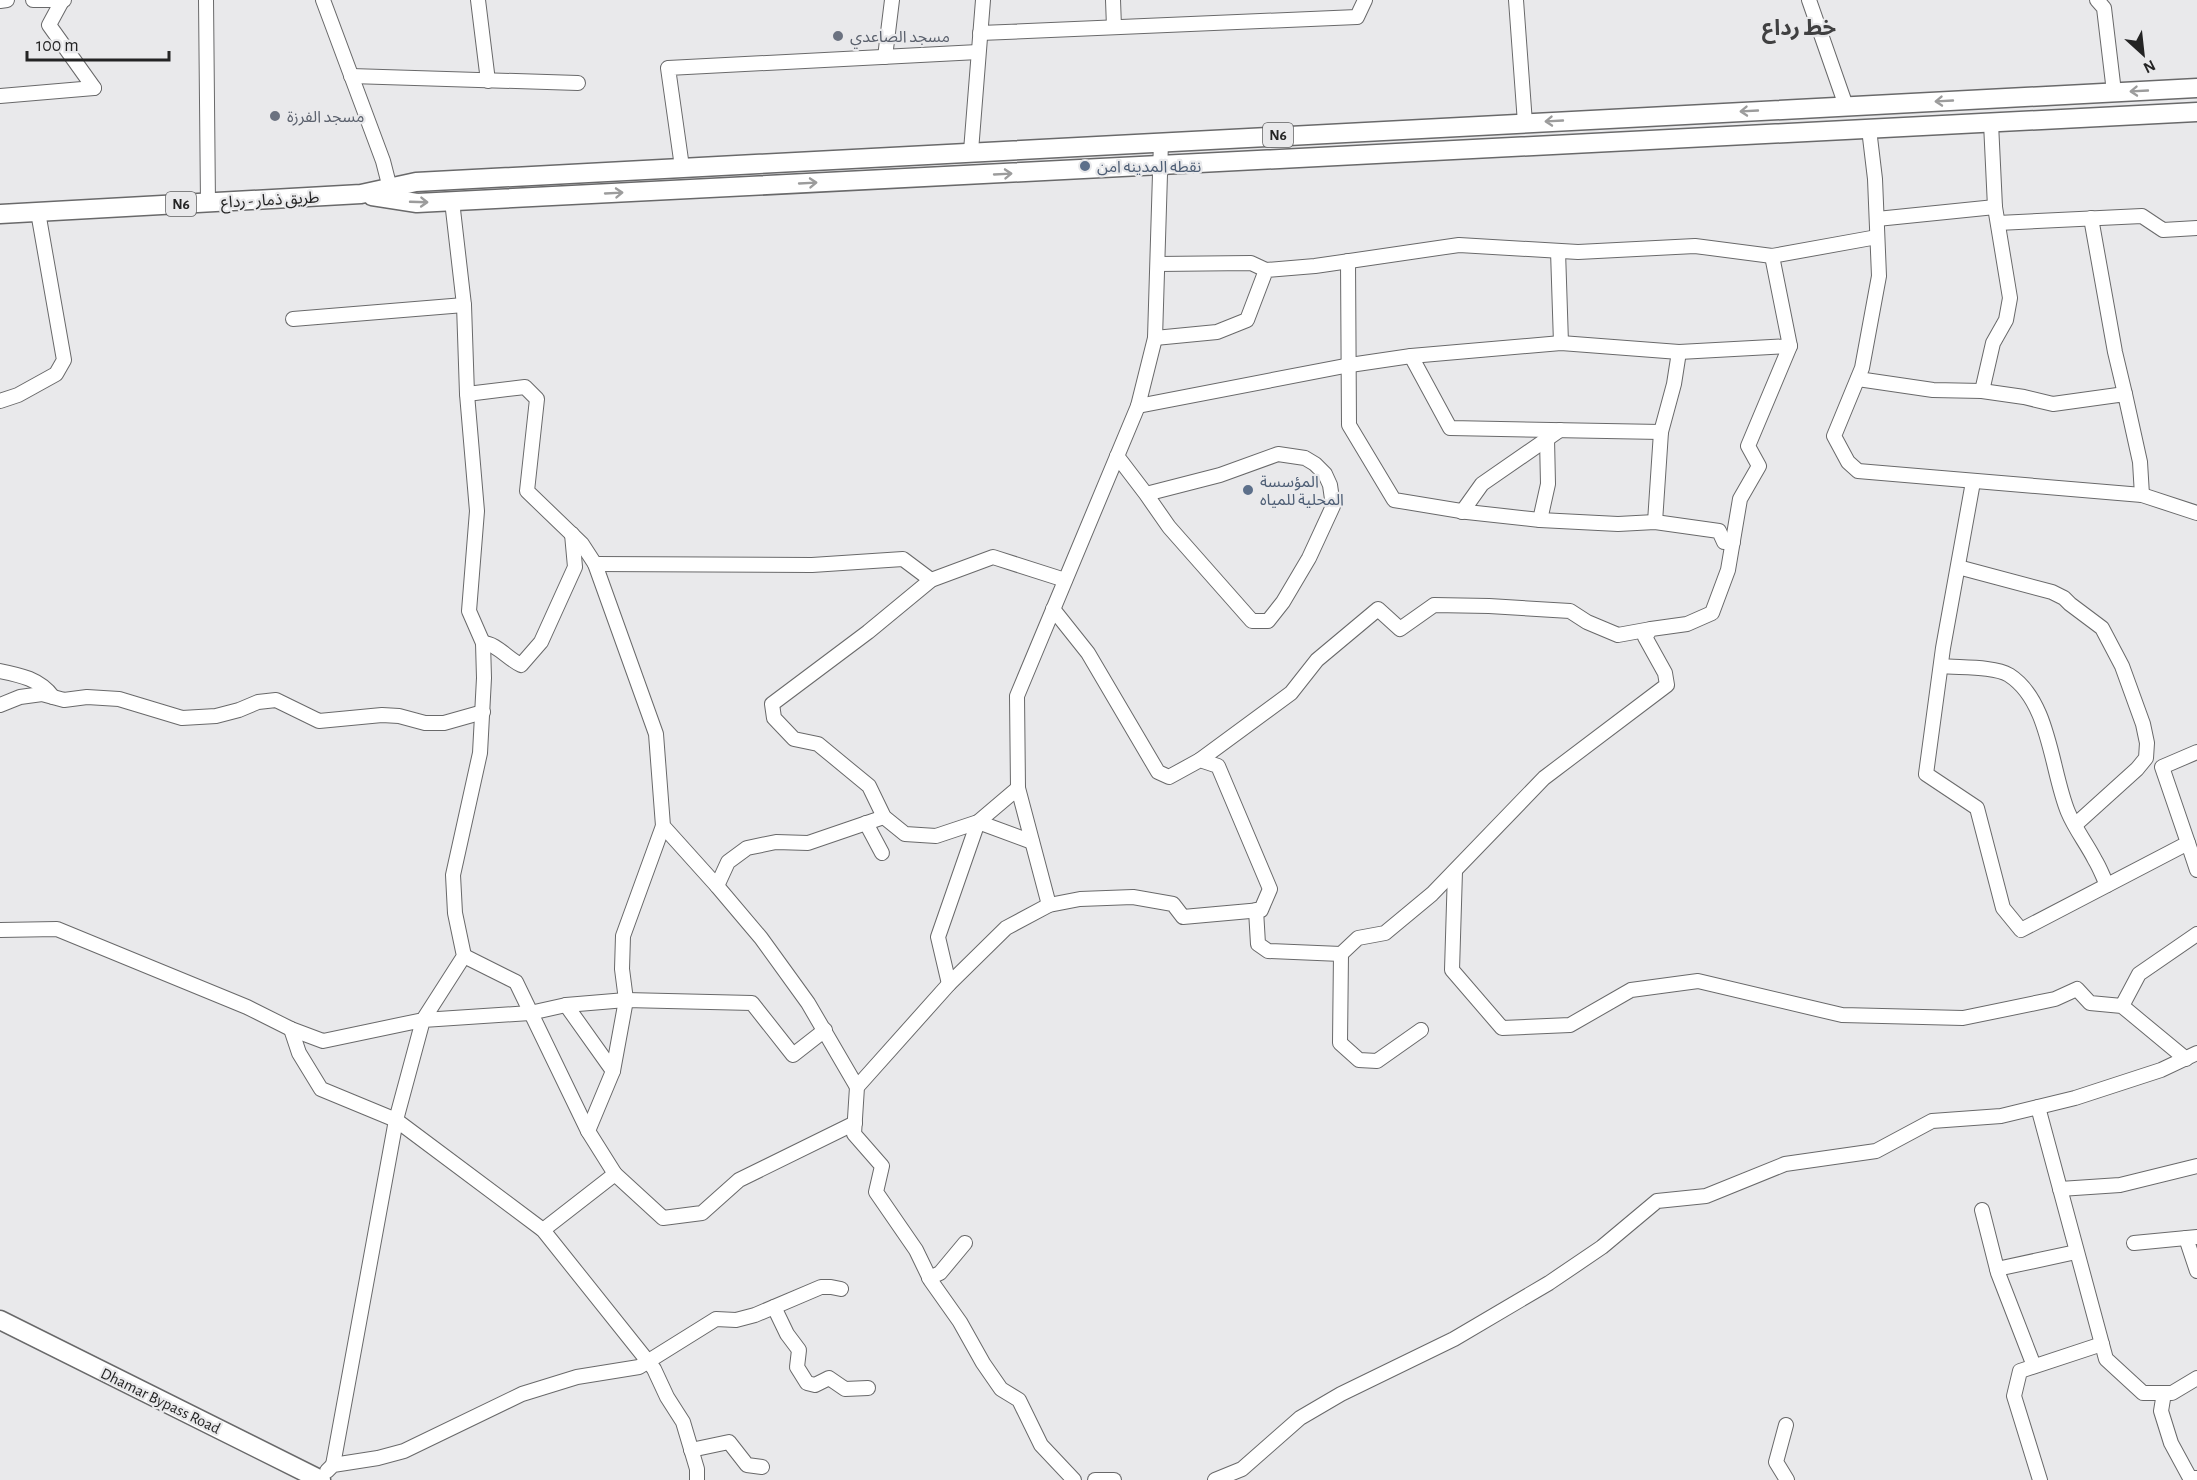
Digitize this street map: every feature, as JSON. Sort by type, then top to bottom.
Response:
[{"type":"main road","name":"N6","points":[[392,194],[416,182],[2197,88]]},
{"type":"main road","name":"N6","points":[[392,194],[417,203],[2197,112]]},
{"type":"main road","points":[[1619,141],[1624,117]]},
{"type":"main road","points":[[1488,149],[1490,125]]},
{"type":"main road","points":[[1042,148],[1042,172]]},
{"type":"main road","name":"طريق ذمار - رداع","points":[[0,214],[392,194]]},
{"type":"main road","name":"Dhamar Bypass Road","points":[[0,1320],[320,1479]]},
{"type":"street","points":[[0,1],[7,0]]},
{"type":"street","points":[[0,96],[94,88],[49,25],[63,1],[33,0]]},
{"type":"street","points":[[206,0],[208,203]]},
{"type":"street","points":[[323,0],[392,194]]},
{"type":"street","points":[[478,0],[488,81]]},
{"type":"street","points":[[885,57],[892,0]]},
{"type":"street","points":[[971,152],[983,0]]},
{"type":"street","points":[[1113,0],[1114,27]]},
{"type":"street","points":[[980,33],[1357,17],[1365,0]]},
{"type":"street","points":[[1516,0],[1525,123]]},
{"type":"street","points":[[1809,0],[1846,106]]},
{"type":"street","points":[[2097,0],[2104,8],[2114,92]]},
{"type":"street","points":[[682,167],[668,68],[978,52]]},
{"type":"street","points":[[351,76],[578,83]]},
{"type":"street","points":[[1982,392],[1993,343],[2006,320],[2010,298],[1995,207],[1991,123]]},
{"type":"street","points":[[1869,129],[1875,180],[1879,276],[1862,368],[1834,436],[1848,462],[1858,471],[2142,495],[2197,513]]},
{"type":"street","points":[[1049,905],[1018,788],[1017,696],[1138,406],[1155,338],[1161,141]]},
{"type":"street","points":[[320,1479],[333,1465],[396,1120],[423,1020],[464,956],[455,913],[453,875],[480,753],[483,712],[483,643],[469,611],[477,511],[467,394],[464,304],[452,201]]},
{"type":"street","points":[[1877,219],[1995,207]]},
{"type":"street","points":[[0,401],[18,395],[56,374],[64,360],[38,212]]},
{"type":"street","points":[[1998,224],[2142,216],[2163,230],[2197,228]]},
{"type":"street","points":[[2091,218],[2115,352],[2140,462],[2142,495]]},
{"type":"street","points":[[1158,264],[1251,263],[1266,270],[1459,245],[1578,252],[1695,246],[1772,256],[1877,237]]},
{"type":"street","points":[[1558,251],[1561,343]]},
{"type":"street","points":[[1053,609],[1088,653],[1158,772],[1170,777],[1200,760],[1291,693],[1317,660],[1378,609],[1401,629],[1434,605],[1570,611],[1587,622],[1618,635],[1687,624],[1712,613],[1728,570],[1740,499],[1758,466],[1748,446],[1790,346],[1772,256]]},
{"type":"street","points":[[1348,261],[1349,425],[1394,500],[1462,512],[1540,520],[1618,524],[1655,522],[1719,531],[1724,542],[1733,542]]},
{"type":"street","points":[[1155,338],[1217,332],[1247,320],[1266,270]]},
{"type":"street","points":[[294,319],[464,304]]},
{"type":"street","points":[[1138,406],[1350,365],[1411,356],[1561,343],[1679,352],[1790,346]]},
{"type":"street","points":[[1655,522],[1660,432],[1674,384],[1679,352]]},
{"type":"street","points":[[1411,356],[1450,428],[1545,434],[1560,430],[1660,432]]},
{"type":"street","points":[[1858,379],[1933,390],[2024,397],[2053,404],[2125,394]]},
{"type":"street","points":[[467,394],[525,387],[537,399],[528,491],[573,534],[595,564],[656,734],[663,826],[623,936],[622,969],[626,1000],[613,1071],[588,1131]]},
{"type":"street","points":[[1462,512],[1482,484],[1545,434]]},
{"type":"street","points":[[1540,520],[1548,484],[1545,434]]},
{"type":"street","points":[[1117,456],[1169,527],[1252,621],[1268,621],[1283,602],[1309,558],[1333,506],[1330,485],[1325,474],[1316,464],[1290,454],[1278,454],[1220,475],[1146,494]]},
{"type":"street","points":[[1974,482],[1941,666],[1926,774],[1977,808],[2003,908],[2021,930],[2188,843]]},
{"type":"street","points":[[483,643],[493,644],[510,660],[521,664],[541,642],[575,567],[573,534]]},
{"type":"street","points":[[1018,788],[978,822],[936,836],[905,834],[884,817],[869,786],[818,744],[794,739],[774,718],[772,704],[868,632],[931,580],[993,557],[1065,580]]},
{"type":"street","points":[[595,564],[812,565],[903,559],[931,580]]},
{"type":"street","points":[[1958,567],[2041,588],[2064,598],[2102,628],[2122,666],[2143,724],[2146,758],[2137,769],[2074,825]]},
{"type":"street","points":[[1256,910],[1258,944],[1268,951],[1341,954],[1358,938],[1384,933],[1432,894],[1544,778],[1666,685],[1665,673],[1645,637],[1651,629]]},
{"type":"street","points":[[1941,666],[2007,674],[2020,684],[2032,701],[2048,739],[2067,811],[2096,861],[2106,885]]},
{"type":"street","points":[[3,673],[34,680],[48,690],[53,697]]},
{"type":"street","points":[[0,705],[20,697],[42,694],[64,700],[87,697],[119,699],[182,718],[216,716],[258,702],[276,700],[319,721],[382,715],[399,716],[425,723],[444,723],[483,712]]},
{"type":"street","points":[[2197,752],[2162,767],[2197,870]]},
{"type":"street","points":[[857,1087],[949,984],[1006,928],[1049,905],[1080,899],[1133,897],[1173,904],[1183,917],[1261,910],[1270,889],[1218,766],[1200,760]]},
{"type":"street","points":[[717,886],[728,862],[747,848],[776,842],[808,843],[884,817]]},
{"type":"street","points":[[978,822],[1032,842]]},
{"type":"street","points":[[949,984],[938,937],[978,822]]},
{"type":"street","points":[[866,823],[882,853]]},
{"type":"street","points":[[663,826],[768,948],[825,1030],[857,1087],[854,1134],[882,1166],[876,1192],[916,1250],[929,1278],[960,1322],[983,1363],[1001,1389],[1019,1400],[1041,1445],[1074,1480]]},
{"type":"street","points":[[1215,1480],[1242,1469],[1300,1418],[1341,1394],[1455,1339],[1549,1283],[1602,1247],[1657,1201],[1706,1196],[1785,1164],[1876,1151],[1932,1121],[2001,1116],[2038,1107],[2161,1070],[2191,1056],[2122,1006],[2090,1004],[2077,989],[2055,999],[1963,1018],[1842,1015],[1698,981],[1631,990],[1570,1025],[1502,1028],[1452,970],[1455,871]]},
{"type":"street","points":[[0,930],[57,929],[247,1006],[291,1029],[323,1041],[423,1020],[530,1013],[566,1005],[626,1000],[752,1003],[793,1055],[825,1030]]},
{"type":"street","points":[[2122,1006],[2139,974],[2197,934]]},
{"type":"street","points":[[1341,954],[1340,1043],[1359,1060],[1377,1061],[1421,1030]]},
{"type":"street","points":[[464,956],[516,982],[588,1131],[615,1174],[663,1218],[702,1213],[739,1180],[767,1164],[855,1123]]},
{"type":"street","points":[[566,1005],[613,1071]]},
{"type":"street","points":[[291,1029],[299,1053],[321,1089],[396,1120],[543,1230],[649,1362],[683,1422],[697,1469],[697,1480]]},
{"type":"street","points":[[2038,1107],[2106,1359],[2143,1393],[2172,1393],[2197,1378]]},
{"type":"street","points":[[2060,1189],[2121,1185],[2197,1166]]},
{"type":"street","points":[[543,1230],[615,1174]]},
{"type":"street","points":[[1982,1210],[1996,1269],[2034,1366]]},
{"type":"street","points":[[2134,1243],[2192,1237],[2197,1271]]},
{"type":"street","points":[[929,1278],[940,1273],[965,1243]]},
{"type":"street","points":[[1996,1269],[2076,1252]]},
{"type":"street","points":[[333,1465],[378,1458],[404,1451],[522,1394],[577,1377],[639,1367],[716,1319],[739,1320],[820,1287],[841,1289]]},
{"type":"street","points":[[774,1307],[787,1334],[799,1350],[797,1367],[807,1383],[815,1386],[829,1378],[845,1389],[868,1388]]},
{"type":"street","points":[[2040,1480],[2014,1396],[2020,1371],[2102,1344]]},
{"type":"street","points":[[2164,1393],[2161,1411],[2171,1443],[2190,1478],[2197,1478]]},
{"type":"street","points":[[1786,1425],[1776,1462],[1788,1480]]},
{"type":"street","points":[[691,1450],[729,1442],[747,1464],[762,1467]]},
{"type":"street","points":[[1095,1480],[1114,1480]]},
{"type":"place","name":"مسجد الصاعدي","points":[[838,36]]},
{"type":"place","name":"مسجد الفرزة","points":[[275,116]]},
{"type":"place","name":"نقطه المدينه امن","points":[[1085,166]]},
{"type":"place","name":"المؤسسة المحلية للمياه","points":[[1248,490]]},
{"type":"district","name":"خط رداع","points":[[1799,27]]}]
